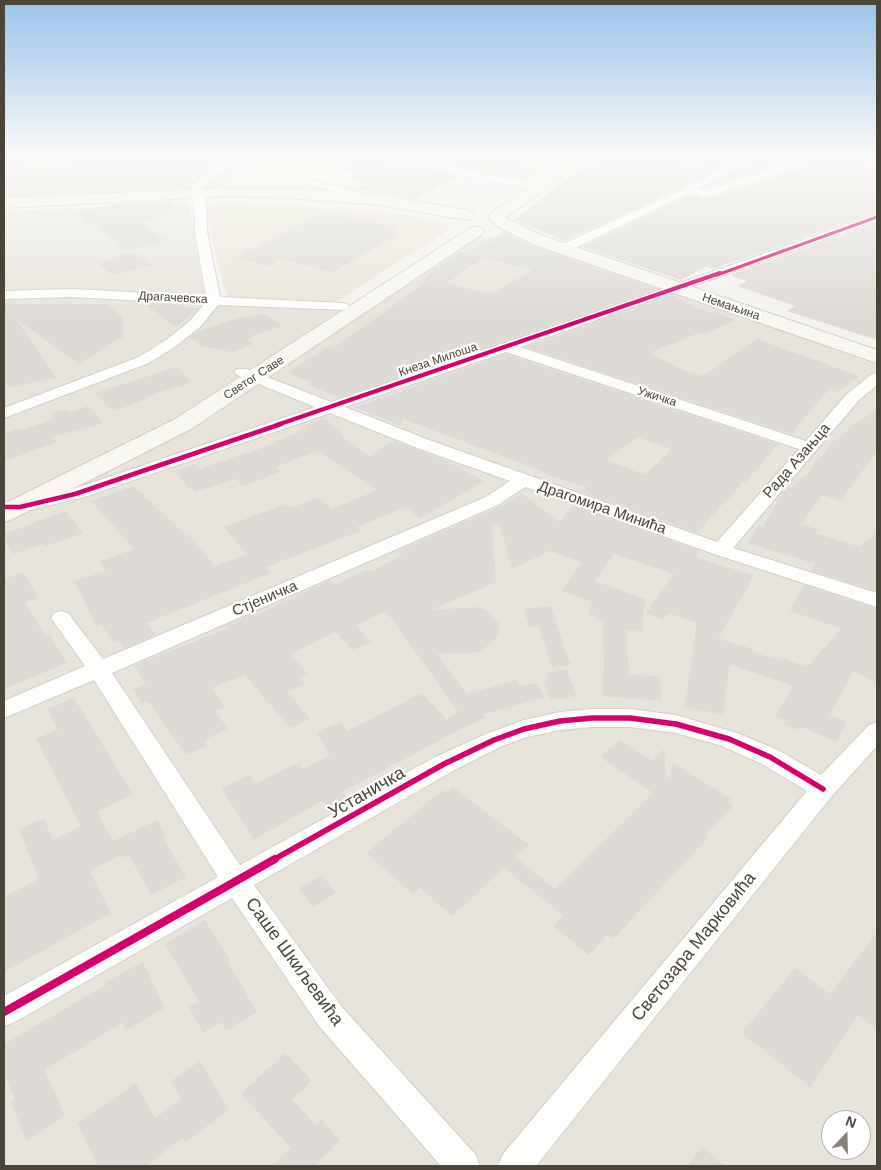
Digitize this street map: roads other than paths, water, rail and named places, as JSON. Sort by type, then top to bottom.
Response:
[{"type":"street","points":[[4,413],[144,360],[171,343],[195,324],[214,301],[201,232],[201,211]]},
{"type":"street","points":[[399,211],[479,222]]},
{"type":"street","points":[[428,211],[479,222]]},
{"type":"street","name":"Светог Саве","points":[[249,374],[496,211]]},
{"type":"street","points":[[563,249],[644,211]]},
{"type":"street","name":"Кнеза Милоша","points":[[8,506],[75,494],[330,408],[877,217]]},
{"type":"street","name":"Светог Саве","points":[[8,506],[183,424],[342,307],[479,222]]},
{"type":"street","name":"Немањина","points":[[479,222],[538,240],[877,357]]},
{"type":"street","name":"Драгачевска","points":[[4,295],[72,293],[342,307]]},
{"type":"street","name":"Ужичка","points":[[505,347],[809,447]]},
{"type":"street","name":"Драгомира Минића","points":[[249,374],[330,408],[522,480],[721,550],[877,600]]},
{"type":"street","name":"Рада Азањца","points":[[721,550],[853,397],[877,377]]},
{"type":"street","name":"Стјеничка","points":[[4,710],[492,501],[522,480]]},
{"type":"street","name":"Саше Шкиљевића","points":[[61,618],[98,670],[236,882],[330,1016],[463,1166]]},
{"type":"street","name":"Устаничка","points":[[4,1012],[444,764],[494,740],[524,729],[560,721],[592,718],[630,718],[676,724],[729,739],[762,754],[823,789]]},
{"type":"street","name":"Светозара Марковића","points":[[515,1166],[823,789],[877,731]]}]
